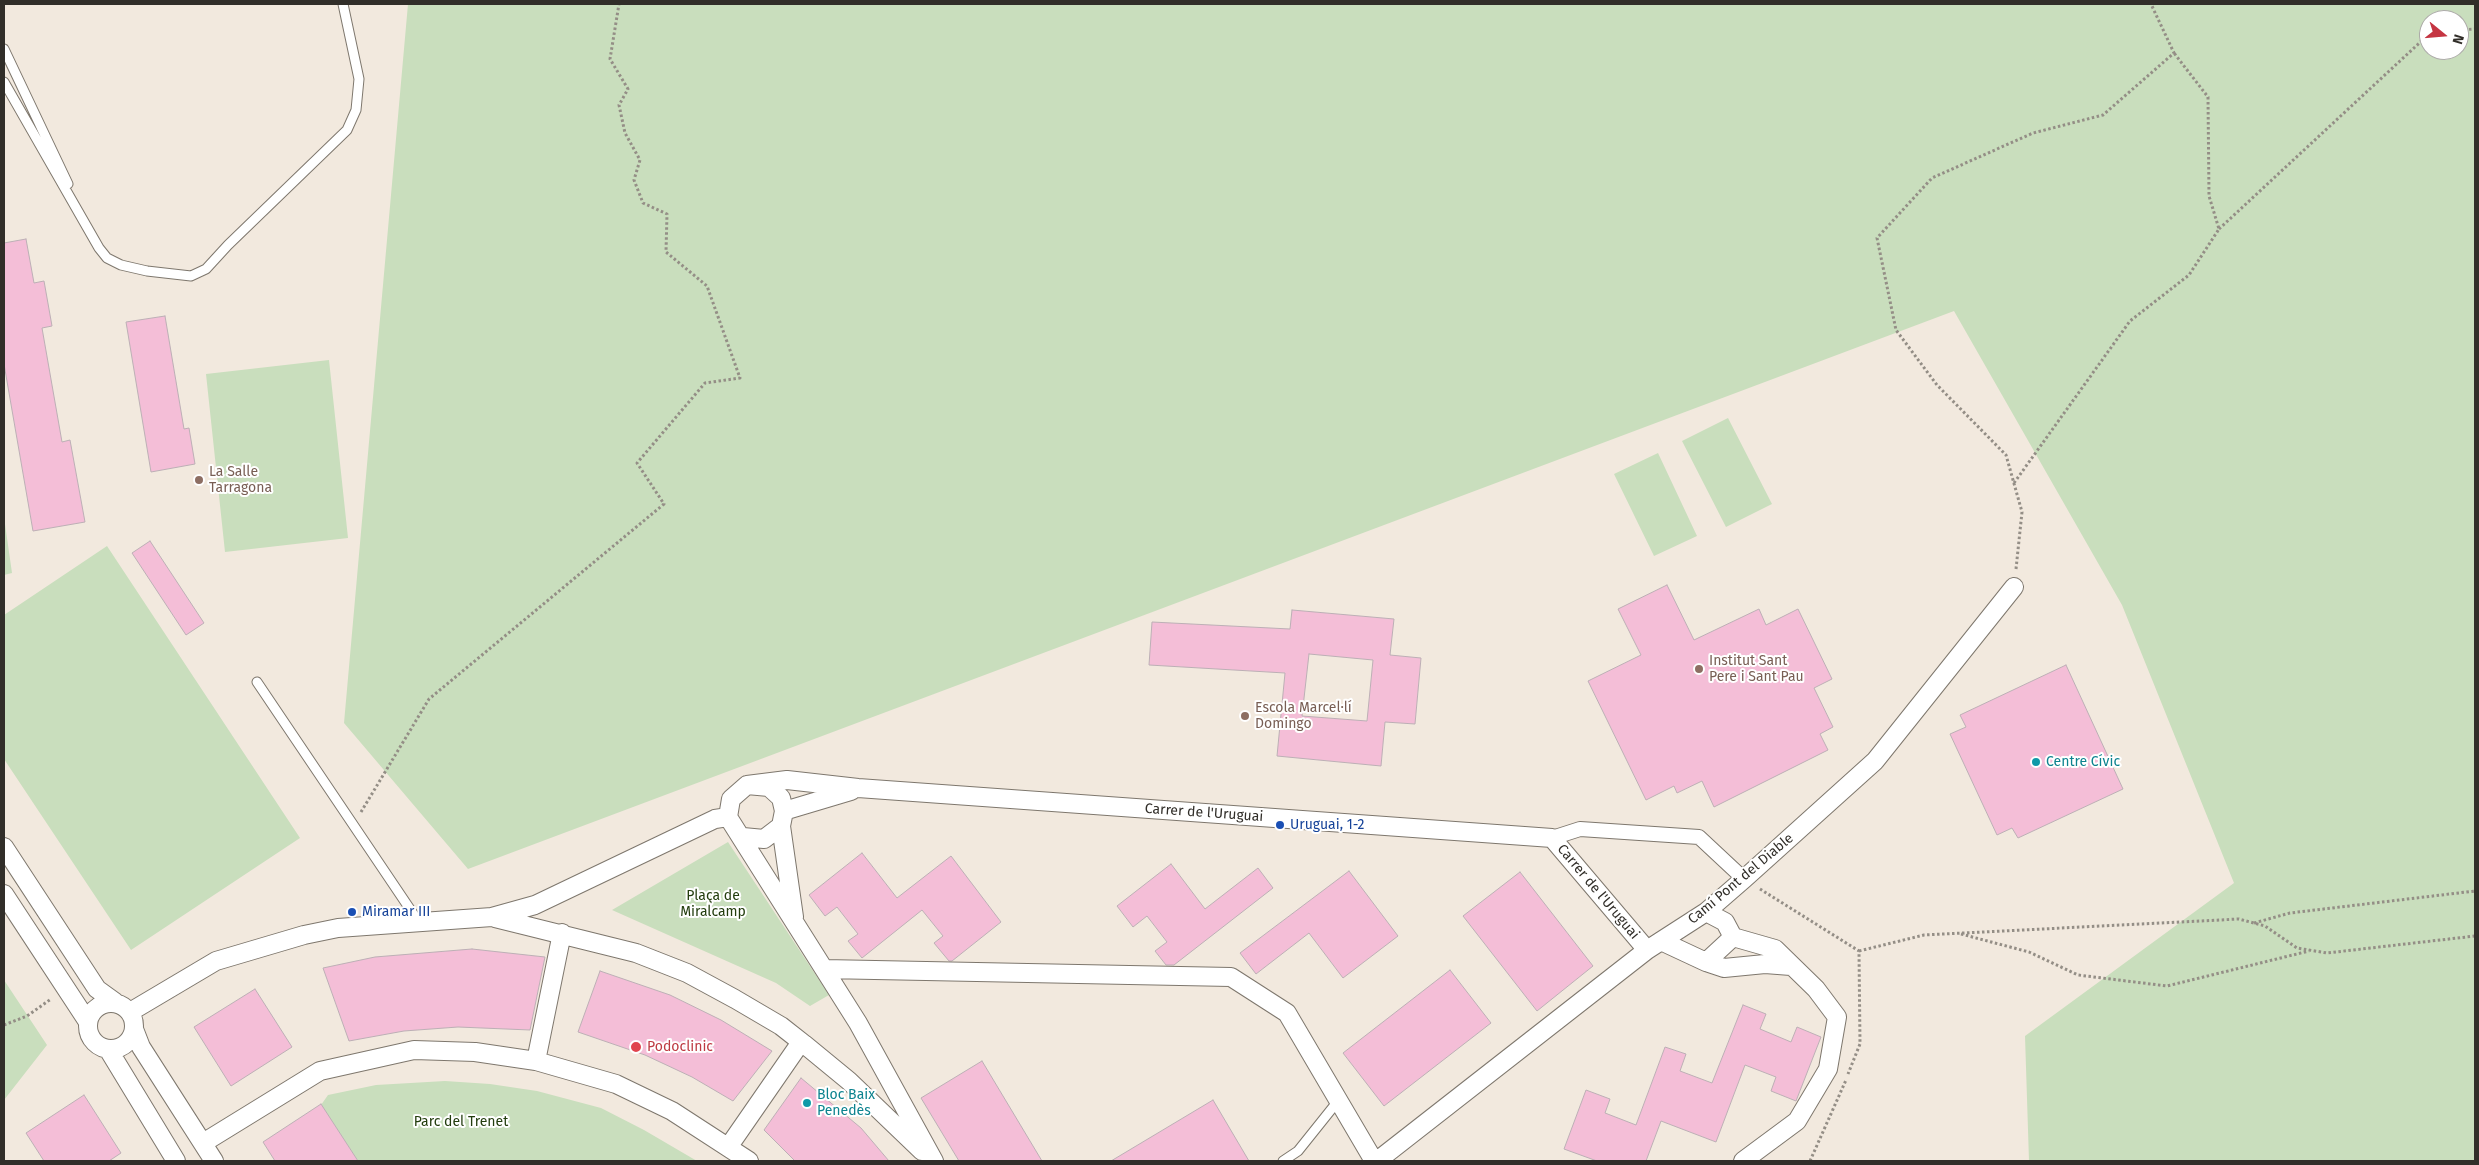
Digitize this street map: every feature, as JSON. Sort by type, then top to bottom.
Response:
[{"type":"street","name":"Camí Pont del Diable","points":[[1375,1161],[1654,945],[1706,912],[1744,879],[1875,760],[2014,587]]},
{"type":"street","points":[[858,788],[787,780],[748,785],[731,799],[728,817],[743,837],[858,1023],[934,1161]]},
{"type":"street","points":[[748,785],[769,787],[781,798],[795,922]]},
{"type":"street","points":[[743,837],[764,839],[783,818],[858,788]]},
{"type":"street","name":"Carrer de l'Uruguai","points":[[858,788],[1552,838],[1654,945]]},
{"type":"street","points":[[130,1012],[216,961],[321,931],[418,921],[492,917],[535,905],[715,819],[728,817]]},
{"type":"street","points":[[1552,838],[1580,829],[1699,837],[1744,879]]},
{"type":"street","points":[[4,847],[97,989],[130,1012],[135,1023],[134,1029],[132,1036],[122,1046],[108,1049],[101,1047],[90,1036],[88,1022],[4,894]]},
{"type":"street","points":[[1706,912],[1724,922],[1733,937],[1775,949],[1816,989],[1837,1017],[1828,1069],[1797,1121],[1743,1161]]},
{"type":"street","points":[[492,917],[636,953],[687,974],[750,1008],[781,1026],[849,1081],[934,1161]]},
{"type":"street","points":[[536,1061],[562,933]]},
{"type":"street","points":[[1706,962],[1733,937]]},
{"type":"street","points":[[1654,945],[1724,968],[1765,964],[1791,966]]},
{"type":"street","points":[[824,969],[1231,977],[1287,1013],[1375,1161]]},
{"type":"street","points":[[88,1022],[91,1015],[101,1005],[115,1002]]},
{"type":"street","points":[[134,1029],[141,1048],[214,1161]]},
{"type":"street","points":[[729,1146],[801,1042]]},
{"type":"street","points":[[108,1049],[176,1161]]},
{"type":"street","points":[[202,1143],[320,1071],[414,1050],[475,1052],[536,1061],[616,1084],[672,1111],[729,1146],[749,1161]]},
{"type":"lane","points":[[4,82],[99,248],[107,258],[121,265],[147,271],[186,276],[206,269],[228,245],[347,130],[356,110],[359,79],[343,4]]},
{"type":"lane","points":[[4,49],[99,248]]},
{"type":"lane","points":[[257,682],[418,921]]},
{"type":"lane","points":[[1283,1161],[1298,1151],[1338,1101]]},
{"type":"path","points":[[353,825],[429,699],[664,504],[637,463],[705,383],[740,378],[707,286],[666,252],[666,214],[643,203],[634,180],[640,160],[626,133],[619,105],[628,89],[610,58],[619,4]]},
{"type":"path","points":[[2151,4],[2174,53],[2208,98],[2209,196],[2218,229]]},
{"type":"path","points":[[2014,483],[2130,321],[2189,275],[2218,229],[2419,43]]},
{"type":"path","points":[[2014,587],[2022,512],[2006,455],[1937,385],[1896,330],[1877,238],[1932,178],[2033,133],[2103,115],[2174,53]]},
{"type":"path","points":[[2253,923],[2290,914],[2475,891]]},
{"type":"path","points":[[1859,951],[1924,935],[2239,919],[2265,926],[2297,948],[2327,953],[2475,936]]},
{"type":"path","points":[[1958,933],[2029,952],[2078,975],[2167,986],[2312,950]]},
{"type":"path","points":[[4,1025],[28,1016],[66,988]]},
{"type":"green space","points":[[408,4],[2475,4],[2475,1161],[2029,1161],[2025,1036],[2234,883],[2122,605],[1954,311],[468,869],[344,723]]},
{"type":"green space","points":[[329,360],[348,538],[225,552],[206,374]]},
{"type":"green space","points":[[1728,418],[1772,504],[1726,527],[1682,441]]},
{"type":"green space","points":[[1658,453],[1697,536],[1654,556],[1614,474]]},
{"type":"green space","points":[[4,517],[12,573],[4,575]]},
{"type":"green space","points":[[107,546],[300,838],[131,950],[4,759],[4,615]]},
{"type":"green space","name":"Plaça de Miralcamp","points":[[728,842],[829,995],[810,1006],[776,983],[612,910]]},
{"type":"green space","points":[[4,980],[47,1045],[4,1100]]},
{"type":"green space","name":"Parc del Trenet","points":[[445,1081],[490,1084],[537,1091],[601,1108],[644,1130],[697,1161],[358,1161],[321,1105],[328,1095],[376,1085]]},
{"type":"building","points":[[26,239],[34,283],[44,281],[52,326],[42,328],[62,442],[70,440],[85,522],[33,531],[4,364],[4,243]]},
{"type":"building","points":[[165,316],[184,429],[189,428],[195,464],[151,472],[126,322]]},
{"type":"building","points":[[150,541],[204,623],[186,635],[132,553]]},
{"type":"building","points":[[1667,585],[1694,640],[1759,609],[1766,625],[1798,609],[1832,679],[1814,688],[1833,727],[1820,734],[1828,750],[1714,807],[1702,781],[1677,793],[1674,786],[1646,800],[1588,681],[1641,655],[1618,609]]},
{"type":"building","points":[[1292,610],[1394,619],[1390,655],[1421,658],[1415,724],[1385,722],[1381,766],[1277,756],[1285,673],[1149,665],[1152,622],[1290,629]],"holes":[[[1309,654],[1373,660],[1367,721],[1302,716]]]},
{"type":"building","name":"Centre Cívic","points":[[2066,665],[2123,789],[2018,838],[2012,828],[1997,835],[1950,734],[1966,727],[1960,715]]},
{"type":"building","points":[[862,853],[897,898],[951,856],[1001,922],[952,961],[949,961],[934,943],[943,936],[922,910],[862,958],[848,941],[858,934],[837,907],[825,916],[809,895]]},
{"type":"building","points":[[1171,864],[1205,909],[1258,868],[1273,888],[1174,965],[1166,965],[1155,951],[1167,942],[1147,916],[1133,927],[1117,906]]},
{"type":"building","points":[[1349,871],[1398,936],[1343,978],[1309,933],[1256,974],[1240,953]]},
{"type":"building","points":[[1520,872],[1593,966],[1537,1011],[1463,916]]},
{"type":"building","points":[[472,949],[545,957],[530,1030],[458,1027],[404,1031],[349,1041],[323,968],[375,957]]},
{"type":"building","points":[[1450,970],[1491,1023],[1384,1106],[1343,1053]]},
{"type":"building","points":[[600,971],[670,995],[721,1020],[772,1051],[733,1101],[692,1077],[645,1055],[578,1032]]},
{"type":"building","points":[[255,989],[292,1047],[231,1086],[194,1027]]},
{"type":"building","points":[[1743,1005],[1766,1014],[1760,1029],[1791,1042],[1797,1027],[1821,1037],[1796,1101],[1771,1091],[1776,1077],[1745,1065],[1716,1142],[1661,1121],[1646,1161],[1597,1161],[1564,1149],[1586,1090],[1610,1099],[1605,1113],[1636,1125],[1665,1047],[1686,1054],[1680,1071],[1712,1083]]},
{"type":"building","points":[[982,1061],[1042,1161],[959,1161],[921,1098]]},
{"type":"building","name":"Bloc Baix Penedès","points":[[801,1078],[861,1128],[889,1161],[795,1161],[764,1130]]},
{"type":"building","points":[[84,1095],[121,1153],[109,1161],[44,1161],[26,1133]]},
{"type":"building","points":[[1213,1100],[1249,1161],[1111,1161]]},
{"type":"building","points":[[321,1104],[358,1161],[275,1161],[263,1142]]},
{"type":"place","name":"La Salle Tarragona","points":[[199,480]]},
{"type":"place","name":"Institut Sant Pere i Sant Pau","points":[[1699,669]]},
{"type":"place","name":"Escola Marcel·lí Domingo","points":[[1245,716]]},
{"type":"place","name":"Centre Cívic","points":[[2036,762]]},
{"type":"place","name":"Uruguai, 1-2","points":[[1280,825]]},
{"type":"place","name":"Miramar III","points":[[352,912]]},
{"type":"place","name":"Podoclinic","points":[[636,1047]]},
{"type":"place","name":"Bloc Baix Penedès","points":[[807,1103]]}]
